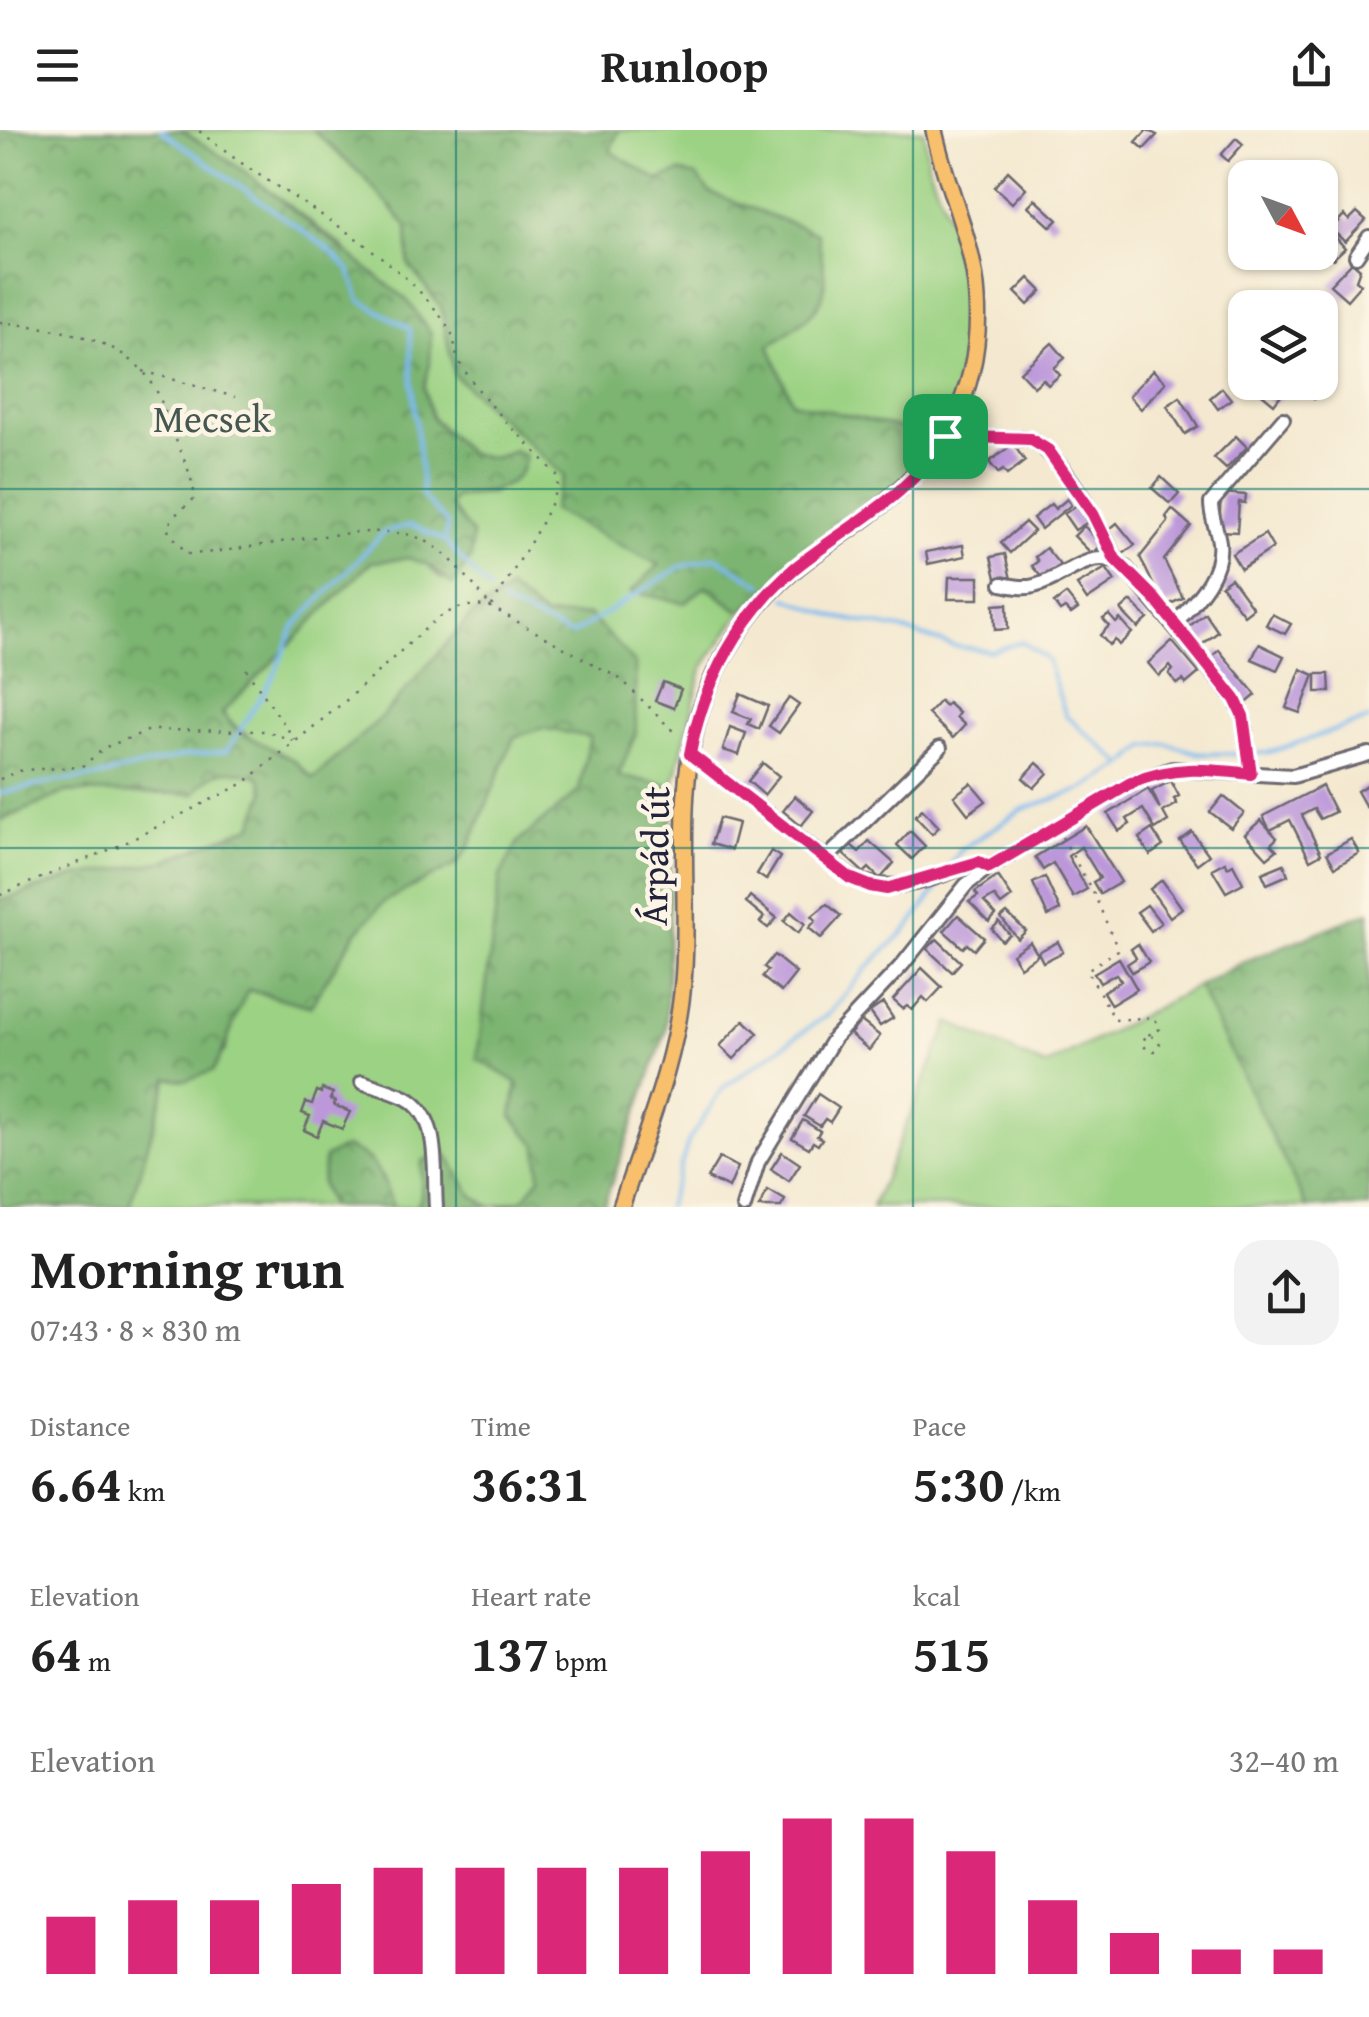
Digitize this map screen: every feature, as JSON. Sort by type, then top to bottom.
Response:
[{"type":"main road","name":"Árpád út","points":[[620,1207],[656,1102],[679,1016],[686,919],[685,787],[692,747],[718,666],[749,618],[796,568],[905,486],[945,436],[964,400],[976,355],[977,296],[970,252],[934,130]]},
{"type":"street","points":[[1356,256],[1369,237]]},
{"type":"street","points":[[1174,624],[1214,574],[1219,541],[1211,519],[1212,503],[1283,419]]},
{"type":"street","points":[[945,436],[1030,439],[1048,450],[1093,514],[1115,559],[1155,599],[1235,699],[1243,716],[1250,768]]},
{"type":"street","points":[[1002,584],[1034,586],[1080,564],[1115,559]]},
{"type":"street","points":[[692,747],[850,878],[887,889],[979,862],[989,867]]},
{"type":"street","points":[[826,859],[940,748]]},
{"type":"street","points":[[744,1207],[758,1162],[834,1038],[903,964],[966,885],[989,867],[1131,783],[1154,774],[1172,769],[1250,768],[1293,776],[1369,754]]},
{"type":"street","points":[[362,1082],[408,1099],[425,1115],[432,1136],[436,1207]]},
{"type":"path","points":[[198,130],[389,264],[425,297],[454,338],[457,359],[464,369],[497,412],[559,478],[557,490],[491,608]]},
{"type":"path","points":[[0,322],[54,328],[105,343],[142,370],[156,389],[193,479],[195,498],[173,517],[167,528],[186,554],[221,554],[366,533],[420,538],[464,572],[491,608]]},
{"type":"path","points":[[142,370],[234,397]]},
{"type":"path","points":[[0,895],[108,851],[244,783],[434,620],[471,604],[491,608],[622,680],[692,747]]},
{"type":"path","points":[[246,669],[295,742]]},
{"type":"path","points":[[0,779],[22,770],[81,767],[106,748],[150,730],[266,731],[295,742]]},
{"type":"path","points":[[1057,827],[1118,950],[1087,970],[1115,1020],[1154,1017],[1160,1029],[1146,1036]]},
{"type":"green space","name":"Mecsek","points":[[0,130],[181,130],[244,171],[407,300],[431,333],[424,388],[432,418],[468,453],[494,458],[514,451],[525,455],[523,467],[509,483],[455,498],[450,506],[472,534],[471,557],[453,585],[427,564],[408,558],[371,562],[222,713],[236,730],[294,760],[313,779],[382,717],[471,616],[509,589],[545,617],[589,615],[635,663],[636,733],[618,776],[673,786],[666,1031],[603,1207],[498,1207],[524,1199],[540,1177],[537,1145],[512,1116],[518,1083],[477,1059],[500,876],[518,842],[579,791],[590,737],[542,728],[514,737],[470,845],[457,864],[385,901],[355,934],[310,1006],[248,990],[213,1071],[186,1080],[168,1078],[129,1207],[0,1207],[0,901],[73,877],[162,862],[252,826],[265,792],[260,777],[222,772],[208,778],[194,794],[66,792],[0,821]]},
{"type":"green space","points":[[181,130],[313,130],[362,175],[407,226],[409,265],[441,307],[455,375],[564,476],[552,510],[660,565],[632,592],[705,586],[741,612],[702,669],[673,786],[618,776],[636,733],[607,636],[589,616],[545,617],[509,589],[382,718],[313,779],[242,732],[222,712],[371,562],[408,558],[427,564],[441,579],[460,517],[449,506],[454,498],[493,493],[514,451],[494,458],[468,453],[432,418],[424,388],[430,363],[342,246],[244,171]]},
{"type":"green space","points":[[313,130],[619,130],[610,151],[658,180],[680,172],[697,176],[709,192],[817,233],[824,275],[821,300],[804,320],[769,346],[792,402],[941,438],[914,473],[741,612],[706,586],[685,603],[631,592],[659,565],[552,510],[564,476],[454,375],[441,307],[409,265],[407,226],[362,175]]},
{"type":"green space","points":[[619,130],[924,130],[928,164],[951,224],[964,283],[971,352],[941,438],[792,402],[769,346],[803,321],[816,233],[709,192],[680,172],[658,180],[609,151]]},
{"type":"green space","points":[[542,728],[590,736],[579,791],[558,811],[512,1116],[537,1145],[540,1177],[524,1199],[490,1207],[422,1162],[421,1198],[416,1207],[393,1207],[382,1177],[321,1183],[330,1207],[129,1207],[168,1078],[186,1080],[225,1051],[233,1018],[248,990],[310,1006],[355,934],[385,900],[457,864],[470,845],[514,737]]},
{"type":"green space","points":[[231,769],[260,777],[265,792],[252,826],[162,862],[74,877],[0,901],[0,821],[66,792],[194,794],[207,776]]},
{"type":"green space","points":[[1369,912],[1369,1207],[1307,1207],[1198,986],[1248,960]]},
{"type":"green space","points":[[1198,986],[1307,1207],[872,1207],[949,1022],[1045,1066]]},
{"type":"green space","points":[[345,1147],[371,1162],[393,1207],[330,1207],[321,1183],[325,1157]]},
{"type":"green space","points":[[443,1149],[473,1196],[490,1207],[416,1207],[421,1198],[422,1162]]},
{"type":"building","points":[[1147,130],[1157,135],[1144,149],[1136,142]]},
{"type":"building","points":[[1236,138],[1243,144],[1228,161],[1221,155]]},
{"type":"building","points":[[1008,171],[1026,188],[1012,203],[994,187]]},
{"type":"building","points":[[1035,199],[1058,220],[1051,227],[1028,206]]},
{"type":"building","points":[[1357,212],[1366,220],[1345,242],[1338,236],[1338,221],[1344,215],[1349,220]]},
{"type":"building","points":[[1352,262],[1360,269],[1356,280],[1361,284],[1347,300],[1330,285]]},
{"type":"building","points":[[1029,278],[1042,291],[1028,305],[1015,292]]},
{"type":"building","points":[[1052,343],[1065,358],[1054,368],[1060,375],[1048,385],[1043,379],[1034,387],[1020,372]]},
{"type":"building","points":[[1153,370],[1166,382],[1141,409],[1129,396]]},
{"type":"building","points":[[1222,388],[1230,400],[1218,409],[1210,398]]},
{"type":"building","points":[[1180,397],[1198,426],[1185,434],[1167,406]]},
{"type":"building","points":[[1236,436],[1247,447],[1226,469],[1214,458]]},
{"type":"building","points":[[1013,444],[1025,461],[1007,475],[1003,470],[998,473],[989,462]]},
{"type":"building","points":[[1161,477],[1179,494],[1170,504],[1152,488]]},
{"type":"building","points":[[1221,493],[1246,495],[1245,503],[1239,502],[1237,532],[1219,531]]},
{"type":"building","points":[[1067,499],[1071,505],[1041,529],[1033,518],[1051,504],[1055,509]]},
{"type":"building","points":[[1077,505],[1088,522],[1075,530],[1064,514]]},
{"type":"building","points":[[1172,509],[1191,526],[1164,560],[1183,598],[1164,607],[1140,557],[1168,522],[1166,517]]},
{"type":"building","points":[[1025,522],[1034,531],[1010,553],[1001,543]]},
{"type":"building","points":[[1117,523],[1135,545],[1123,554],[1106,532]]},
{"type":"building","points":[[1084,526],[1102,545],[1092,554],[1074,536]]},
{"type":"building","points":[[1265,534],[1273,548],[1241,569],[1232,554]]},
{"type":"building","points":[[963,545],[965,556],[928,564],[926,552]]},
{"type":"building","points":[[1046,548],[1060,565],[1043,579],[1032,566],[1038,561],[1035,557]]},
{"type":"building","points":[[1005,554],[1011,579],[997,582],[991,557]]},
{"type":"building","points":[[1106,568],[1115,581],[1087,600],[1077,585]]},
{"type":"building","points":[[949,577],[979,577],[979,599],[948,599]]},
{"type":"building","points":[[1231,578],[1253,608],[1244,615],[1221,585]]},
{"type":"building","points":[[1066,594],[1078,609],[1071,614],[1065,608],[1060,611],[1054,603]]},
{"type":"building","points":[[1131,601],[1148,619],[1138,628],[1121,610]]},
{"type":"building","points":[[1007,604],[1008,629],[995,630],[994,605]]},
{"type":"building","points":[[1205,613],[1218,632],[1199,647],[1185,630]]},
{"type":"building","points":[[1272,614],[1291,624],[1285,634],[1266,625]]},
{"type":"building","points":[[1109,615],[1116,623],[1120,619],[1132,633],[1119,645],[1115,640],[1109,645],[1100,635],[1109,626],[1103,619]]},
{"type":"building","points":[[1172,641],[1199,673],[1186,684],[1183,680],[1177,684],[1169,674],[1173,670],[1170,666],[1159,676],[1148,663]]},
{"type":"building","points":[[1259,644],[1284,656],[1277,670],[1252,659]]},
{"type":"building","points":[[1219,650],[1256,695],[1244,705],[1207,661]]},
{"type":"building","points":[[1301,669],[1314,675],[1300,713],[1286,708]]},
{"type":"building","points":[[1316,674],[1329,674],[1330,692],[1316,692]]},
{"type":"building","points":[[663,682],[681,689],[674,708],[655,701]]},
{"type":"building","points":[[740,694],[768,706],[759,729],[748,724],[751,719],[733,712]]},
{"type":"building","points":[[789,698],[799,705],[779,733],[769,726]]},
{"type":"building","points":[[940,701],[959,713],[956,717],[965,725],[953,738],[928,714]]},
{"type":"building","points":[[730,727],[746,733],[739,755],[723,750]]},
{"type":"building","points":[[763,763],[779,776],[764,795],[748,781]]},
{"type":"building","points":[[1037,763],[1048,773],[1034,788],[1023,778]]},
{"type":"building","points":[[1171,781],[1179,796],[1174,799],[1177,804],[1163,812],[1168,821],[1155,829],[1143,809],[1127,819],[1130,824],[1119,831],[1108,814],[1148,789],[1160,809],[1152,791]]},
{"type":"building","points":[[971,783],[986,801],[968,814],[954,796]]},
{"type":"building","points":[[1369,784],[1369,805],[1366,807],[1357,791]]},
{"type":"building","points":[[1322,786],[1335,812],[1320,819],[1314,809],[1302,815],[1321,854],[1310,860],[1290,820],[1270,830],[1263,816]]},
{"type":"building","points":[[795,796],[813,811],[801,826],[783,811]]},
{"type":"building","points":[[1223,796],[1244,813],[1231,828],[1210,812]]},
{"type":"building","points":[[922,809],[939,827],[932,834],[915,816]]},
{"type":"building","points":[[719,818],[738,823],[731,850],[711,844]]},
{"type":"building","points":[[1261,820],[1277,838],[1271,844],[1277,850],[1267,858],[1245,834]]},
{"type":"building","points":[[1086,826],[1121,882],[1100,894],[1093,882],[1100,878],[1081,847],[1068,856],[1087,889],[1073,897],[1053,863],[1043,870],[1035,857]]},
{"type":"building","points":[[1152,829],[1163,846],[1150,855],[1139,838]]},
{"type":"building","points":[[910,831],[925,846],[912,859],[897,845]]},
{"type":"building","points":[[1192,832],[1209,855],[1197,864],[1180,841]]},
{"type":"building","points":[[1351,839],[1359,853],[1335,867],[1327,853]]},
{"type":"building","points":[[869,841],[894,863],[880,879],[869,868],[864,873],[843,854],[851,845],[859,852]]},
{"type":"building","points":[[771,851],[780,857],[766,880],[757,874]]},
{"type":"building","points":[[1225,862],[1228,867],[1233,864],[1243,883],[1226,892],[1212,869]]},
{"type":"building","points":[[1284,864],[1288,875],[1267,884],[1262,873]]},
{"type":"building","points":[[998,876],[1012,897],[1001,905],[994,896],[984,902],[996,915],[989,922],[969,902],[978,896],[975,892]]},
{"type":"building","points":[[1045,877],[1060,910],[1048,916],[1033,883]]},
{"type":"building","points":[[1162,880],[1182,908],[1170,917],[1150,889]]},
{"type":"building","points":[[750,896],[777,918],[768,928],[760,922],[764,917],[746,902]]},
{"type":"building","points":[[827,904],[841,916],[821,938],[809,928],[816,920],[812,916]]},
{"type":"building","points":[[1147,905],[1161,923],[1151,931],[1137,912]]},
{"type":"building","points":[[791,912],[805,924],[798,933],[784,921]]},
{"type":"building","points":[[1007,913],[1026,931],[1018,939],[1001,918]]},
{"type":"building","points":[[958,915],[984,938],[974,950],[967,944],[963,948],[944,931]]},
{"type":"building","points":[[999,922],[1010,935],[1002,941],[992,929]]},
{"type":"building","points":[[937,939],[961,962],[952,972],[927,949]]},
{"type":"building","points":[[1030,942],[1038,955],[1020,967],[1012,954]]},
{"type":"building","points":[[1058,942],[1063,952],[1043,962],[1038,952]]},
{"type":"building","points":[[1138,944],[1149,962],[1132,972],[1127,964],[1136,958],[1131,949]]},
{"type":"building","points":[[774,955],[796,973],[781,992],[762,977],[768,970],[764,967]]},
{"type":"building","points":[[1119,958],[1137,989],[1111,1005],[1103,992],[1121,981],[1116,974],[1100,983],[1094,973]]},
{"type":"building","points":[[922,968],[942,987],[928,1002],[923,997],[912,1010],[907,1006],[903,1009],[893,1000]]},
{"type":"building","points":[[883,1003],[893,1018],[880,1026],[870,1012]]},
{"type":"building","points":[[744,1020],[758,1033],[734,1059],[720,1046]]},
{"type":"building","points":[[861,1021],[880,1036],[869,1050],[850,1034]]},
{"type":"building","points":[[322,1089],[333,1093],[330,1099],[335,1101],[334,1105],[350,1112],[342,1129],[323,1121],[317,1136],[304,1130],[310,1116],[302,1113],[306,1102],[312,1104],[317,1091],[321,1093]]},
{"type":"building","points":[[818,1094],[839,1108],[830,1122],[825,1119],[820,1126],[804,1116]]},
{"type":"building","points":[[803,1120],[820,1131],[817,1136],[822,1139],[818,1145],[813,1142],[809,1148],[792,1138]]},
{"type":"building","points":[[782,1152],[800,1164],[789,1181],[771,1169]]},
{"type":"building","points":[[719,1158],[738,1167],[729,1188],[707,1178]]},
{"type":"building","points":[[768,1190],[785,1200],[781,1207],[759,1207]]},
{"type":"waterway","points":[[161,130],[327,248],[349,269],[360,300],[410,329],[423,497],[447,523],[445,541]]},
{"type":"waterway","points":[[0,793],[97,777],[183,756],[227,751],[274,676],[294,627],[384,532],[411,525],[445,541],[490,591]]},
{"type":"waterway","points":[[502,603],[571,635],[680,567],[716,557],[762,585]]},
{"type":"waterway","points":[[787,598],[835,617],[900,629],[954,646],[991,651],[1022,642],[1047,659],[1066,716],[1124,765]]},
{"type":"waterway","points":[[948,870],[961,850],[1023,809],[1081,790],[1124,765],[1146,746],[1167,744],[1202,754],[1267,753],[1369,719]]},
{"type":"waterway","points":[[667,1207],[689,1140],[723,1088],[830,1013],[869,966],[909,927],[944,879]]},
{"type":"route","points":[[945,436],[1030,439],[1048,450],[1093,514],[1115,559],[1155,599],[1235,699],[1243,716],[1251,774],[1172,769],[1154,774],[1131,783],[989,867],[979,862],[887,889],[850,878],[690,754],[700,711],[718,666],[749,618],[796,568],[905,486],[945,436]]}]
